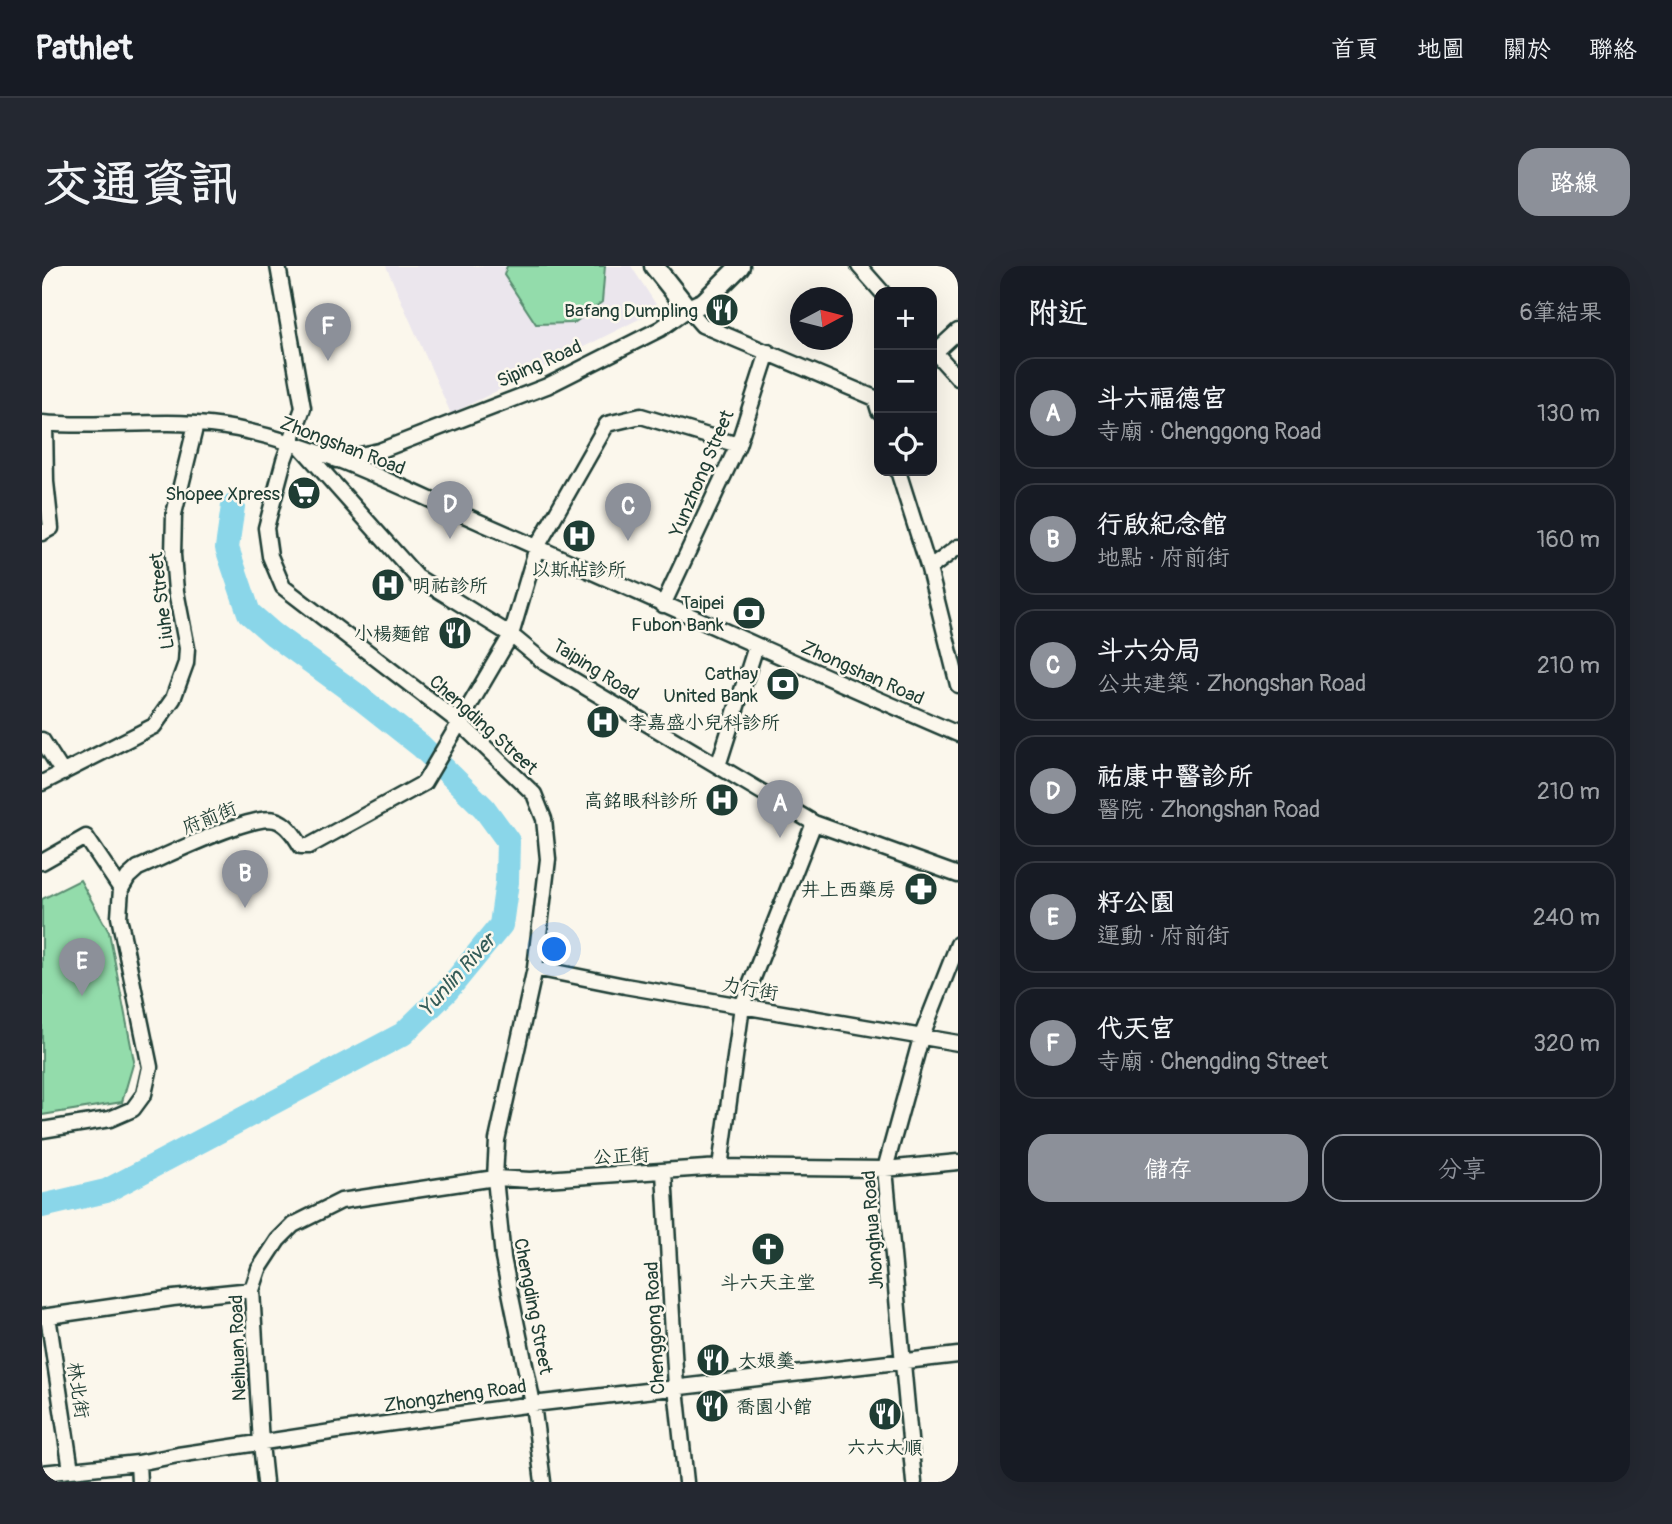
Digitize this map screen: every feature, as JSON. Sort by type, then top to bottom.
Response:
[{"type":"main road","points":[[654,266],[688,309]]},
{"type":"main road","name":"Siping Road","points":[[688,309],[704,302],[740,266]]},
{"type":"street","name":"Chengding Street","points":[[278,266],[303,408],[295,444],[281,471],[266,528],[270,556],[283,587],[460,724],[534,794],[544,819],[548,859],[535,968],[497,1140],[495,1178],[503,1258],[533,1404],[543,1482]]},
{"type":"street","points":[[859,266],[878,287]]},
{"type":"street","points":[[688,309],[702,325],[874,400]]},
{"type":"street","name":"Siping Road","points":[[335,460],[379,451],[547,386],[660,329],[688,309]]},
{"type":"street","points":[[935,350],[958,331]]},
{"type":"street","name":"Yunzhong Street","points":[[663,605],[738,445],[768,352]]},
{"type":"street","points":[[937,356],[958,378]]},
{"type":"street","points":[[460,724],[511,635],[537,547],[607,424],[641,416],[738,445]]},
{"type":"street","name":"Zhongshan Road","points":[[43,424],[196,424],[236,428],[295,444],[537,547],[958,734]]},
{"type":"street","points":[[42,533],[51,528],[43,424]]},
{"type":"street","name":"Liuhe Street","points":[[42,783],[154,726],[173,698],[186,663],[187,648],[175,579],[174,514],[196,424]]},
{"type":"street","name":"Taiping Road","points":[[295,444],[417,577],[511,635],[545,663],[814,823],[958,875]]},
{"type":"street","points":[[900,476],[929,569],[958,685]]},
{"type":"street","points":[[929,569],[958,547]]},
{"type":"street","points":[[718,766],[756,646]]},
{"type":"street","name":"府前街","points":[[121,889],[128,877],[138,868],[251,821],[275,820],[289,830],[301,846],[309,846],[424,783],[460,724]]},
{"type":"street","points":[[42,740],[63,773]]},
{"type":"street","points":[[720,1167],[742,1006],[814,823]]},
{"type":"street","points":[[42,862],[86,838],[121,889],[119,917],[150,1068],[144,1094],[133,1110],[110,1119],[42,1130]]},
{"type":"street","name":"Jhonghua Road","points":[[914,1482],[885,1169],[921,1038],[958,944]]},
{"type":"street","name":"力行街","points":[[535,968],[958,1043]]},
{"type":"street","name":"公正街","points":[[293,1225],[341,1201],[495,1178],[530,1180],[720,1167],[885,1169],[958,1162]]},
{"type":"street","name":"Chenggong Road","points":[[664,1172],[676,1388],[686,1482]]},
{"type":"street","name":"Neihuan Road","points":[[265,1482],[253,1290],[259,1269],[278,1240],[293,1225]]},
{"type":"street","points":[[45,1316],[253,1290]]},
{"type":"street","name":"林北街","points":[[45,1316],[71,1470]]},
{"type":"street","name":"Zhongzheng Road","points":[[42,1473],[138,1463],[189,1453],[533,1404],[958,1355]]},
{"type":"street","points":[[138,1463],[139,1482]]},
{"type":"shaded area","points":[[386,266],[631,266],[659,309],[451,414]]},
{"type":"green space","points":[[507,266],[605,266],[602,302],[574,323],[536,324],[504,275]]},
{"type":"green space","points":[[80,880],[109,932],[134,1061],[122,1102],[42,1115],[42,899]]},
{"type":"waterway","name":"Yunlin River","points":[[42,1206],[106,1191],[403,1034],[447,991],[501,925],[507,882],[508,841],[484,808],[421,746],[249,613],[227,548],[233,506]]},
{"type":"place","name":"Bafang Dumpling","points":[[722,310]]},
{"type":"place","name":"代天宮","points":[[328,361]]},
{"type":"place","name":"Shopee Xpress","points":[[304,493]]},
{"type":"place","name":"以斯帖診所","points":[[579,536]]},
{"type":"place","name":"祐康中醫診所","points":[[450,539]]},
{"type":"place","name":"斗六分局","points":[[628,541]]},
{"type":"place","name":"明祐診所","points":[[388,585]]},
{"type":"place","name":"Taipei Fubon Bank","points":[[749,613]]},
{"type":"place","name":"小楊麵館","points":[[455,633]]},
{"type":"place","name":"Cathay United Bank","points":[[783,684]]},
{"type":"place","name":"李嘉盛小兒科診所","points":[[603,722]]},
{"type":"place","name":"高銘眼科診所","points":[[722,800]]},
{"type":"place","name":"斗六福德宮","points":[[780,838]]},
{"type":"place","name":"井上西藥房","points":[[921,889]]},
{"type":"place","name":"行啟紀念館","points":[[245,908]]},
{"type":"place","name":"籽公園","points":[[82,996]]},
{"type":"place","name":"斗六天主堂","points":[[768,1249]]},
{"type":"place","name":"大娘羹","points":[[713,1360]]},
{"type":"place","name":"喬園小館","points":[[712,1406]]},
{"type":"place","name":"六六大順","points":[[885,1414]]}]
